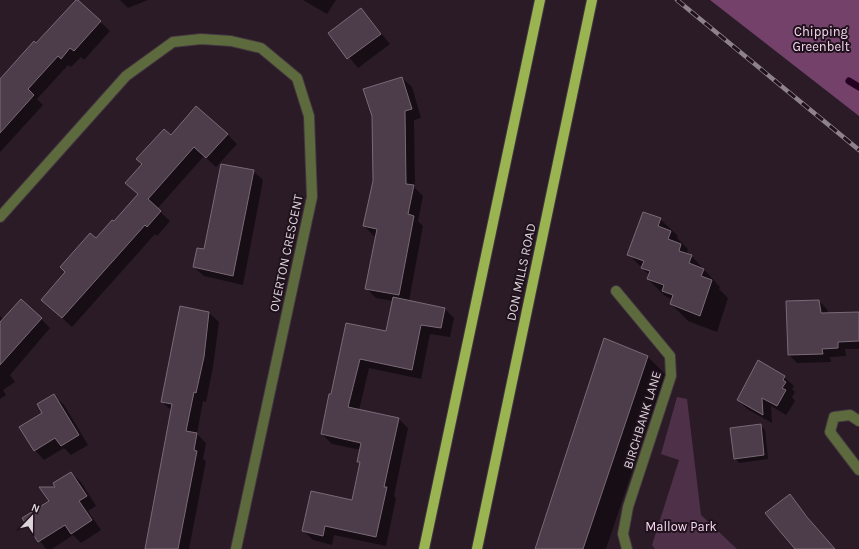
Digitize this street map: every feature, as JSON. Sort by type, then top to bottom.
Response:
[{"type":"main road","points":[[424,549],[540,0]]},
{"type":"main road","name":"DON MILLS ROAD","points":[[477,549],[592,0]]},
{"type":"street","name":"OVERTON CRESCENT","points":[[0,217],[126,76],[174,42],[201,39],[231,41],[261,48],[297,78],[309,116],[312,197],[236,549]]},
{"type":"street","name":"BIRCHBANK LANE","points":[[616,291],[670,356],[671,376],[628,507],[623,534],[627,549]]},
{"type":"street","points":[[859,421],[850,415],[834,417],[830,432],[859,470]]},
{"type":"green space","name":"Chipping Greenbelt","points":[[710,0],[859,0],[859,116]]},
{"type":"green space","name":"Mallow Park","points":[[677,397],[687,399],[701,515],[737,549],[655,549],[652,545],[679,460],[661,454]]},
{"type":"building","points":[[76,0],[78,0],[101,21],[74,51],[70,48],[61,59],[58,56],[28,89],[34,95],[0,133],[0,79],[34,41],[36,43]]},
{"type":"building","points":[[361,8],[381,34],[347,59],[328,33]]},
{"type":"building","points":[[402,77],[412,109],[405,111],[406,184],[414,185],[408,214],[414,216],[399,295],[365,289],[377,229],[363,226],[373,181],[372,116],[363,89]]},
{"type":"building","points":[[196,106],[228,134],[206,158],[194,147],[148,199],[161,211],[147,227],[145,225],[62,318],[41,300],[65,272],[60,267],[90,233],[96,238],[112,220],[114,221],[138,194],[125,183],[142,164],[136,159],[164,129],[171,135]]},
{"type":"building","points":[[221,164],[254,170],[233,276],[193,267],[197,248],[204,249]]},
{"type":"building","points":[[643,212],[661,218],[658,226],[671,231],[668,239],[681,244],[679,251],[692,255],[689,263],[704,269],[701,276],[712,280],[700,316],[670,304],[673,295],[662,291],[664,285],[647,279],[650,271],[641,268],[644,261],[627,255]]},
{"type":"building","points":[[393,297],[445,308],[441,328],[421,325],[412,370],[360,359],[348,407],[399,418],[384,487],[387,487],[376,537],[325,526],[323,536],[302,531],[311,491],[352,500],[360,462],[357,462],[361,443],[321,434],[329,394],[331,394],[346,323],[386,331]]},
{"type":"building","points":[[21,299],[42,318],[0,365],[0,322]]},
{"type":"building","points":[[819,300],[821,313],[859,312],[859,341],[838,342],[838,348],[822,349],[823,354],[788,355],[786,301]]},
{"type":"building","points":[[180,306],[209,312],[204,357],[196,393],[194,392],[186,431],[197,433],[194,450],[197,451],[178,549],[145,549],[172,404],[161,402]]},
{"type":"building","points":[[604,338],[648,356],[583,549],[535,549]]},
{"type":"building","points":[[758,360],[785,376],[783,380],[786,382],[782,388],[786,390],[777,406],[762,398],[763,415],[737,400]]},
{"type":"building","points":[[54,394],[79,435],[61,446],[55,438],[34,451],[19,427],[42,413],[37,404]]},
{"type":"building","points":[[761,424],[764,455],[734,459],[730,428]]},
{"type":"building","points":[[71,472],[87,496],[79,501],[92,520],[71,534],[65,525],[38,542],[22,518],[49,501],[39,487],[55,487],[53,483]]},
{"type":"building","points":[[790,494],[807,517],[835,549],[795,549],[778,529],[765,513]]},
{"type":"waterway","points":[[849,81],[859,87]]},
{"type":"railway","points":[[677,0],[859,150]]}]
